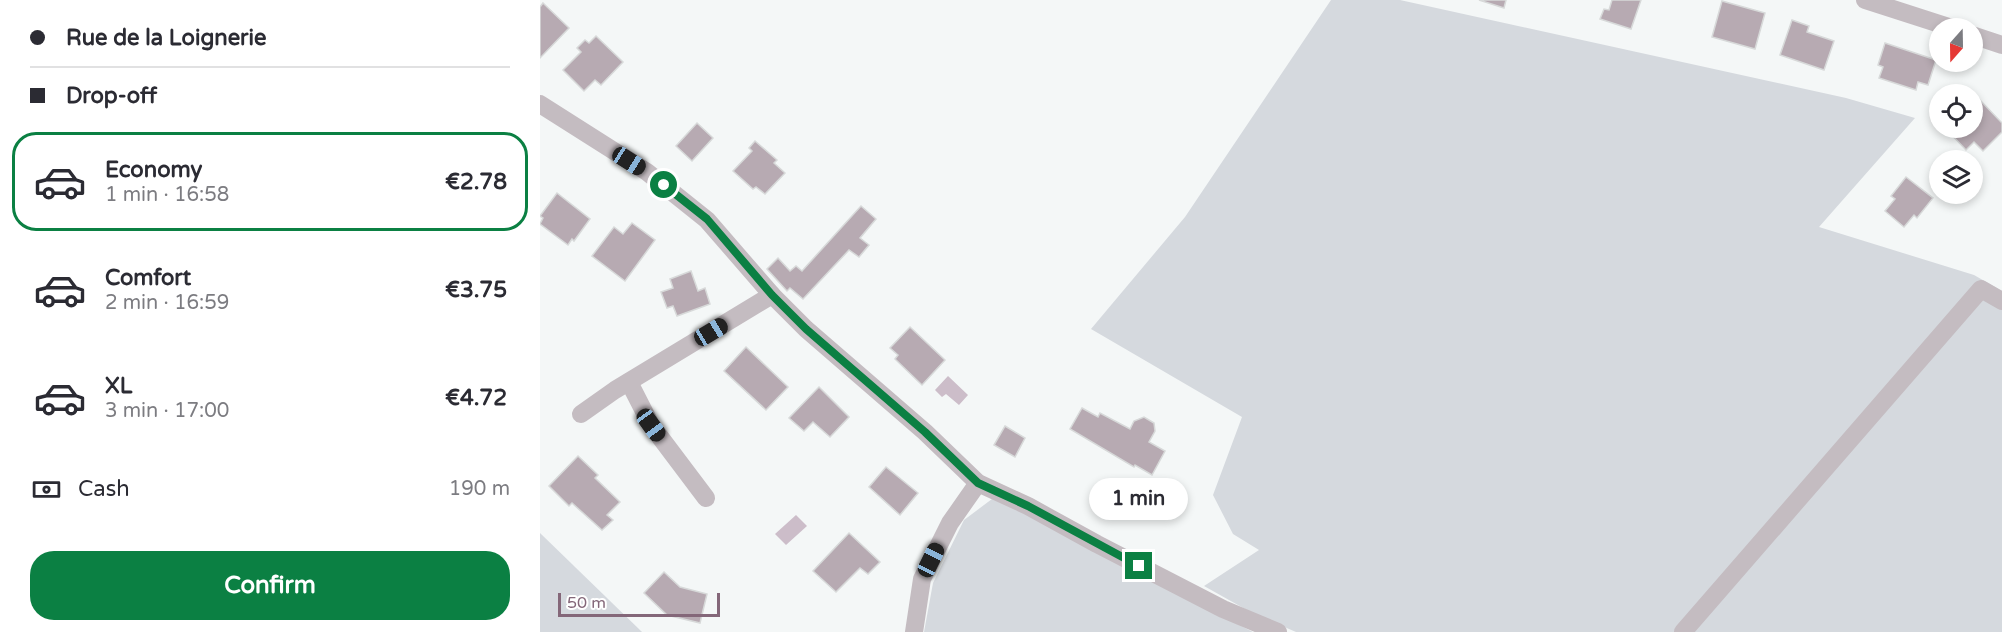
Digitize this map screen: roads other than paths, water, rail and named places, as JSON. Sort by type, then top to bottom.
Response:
[{"type":"street","points":[[1865,0],[1929,21]]},
{"type":"street","points":[[1983,39],[2002,45]]},
{"type":"street","points":[[540,104],[647,172],[707,219],[772,295],[832,353],[925,432],[978,483],[1028,506],[1224,609],[1278,632]]},
{"type":"street","points":[[1683,632],[1981,289],[2002,301]]},
{"type":"street","points":[[581,414],[772,295]]},
{"type":"street","points":[[629,382],[651,425],[706,498]]},
{"type":"street","points":[[914,632],[922,579],[950,523],[978,483]]}]
